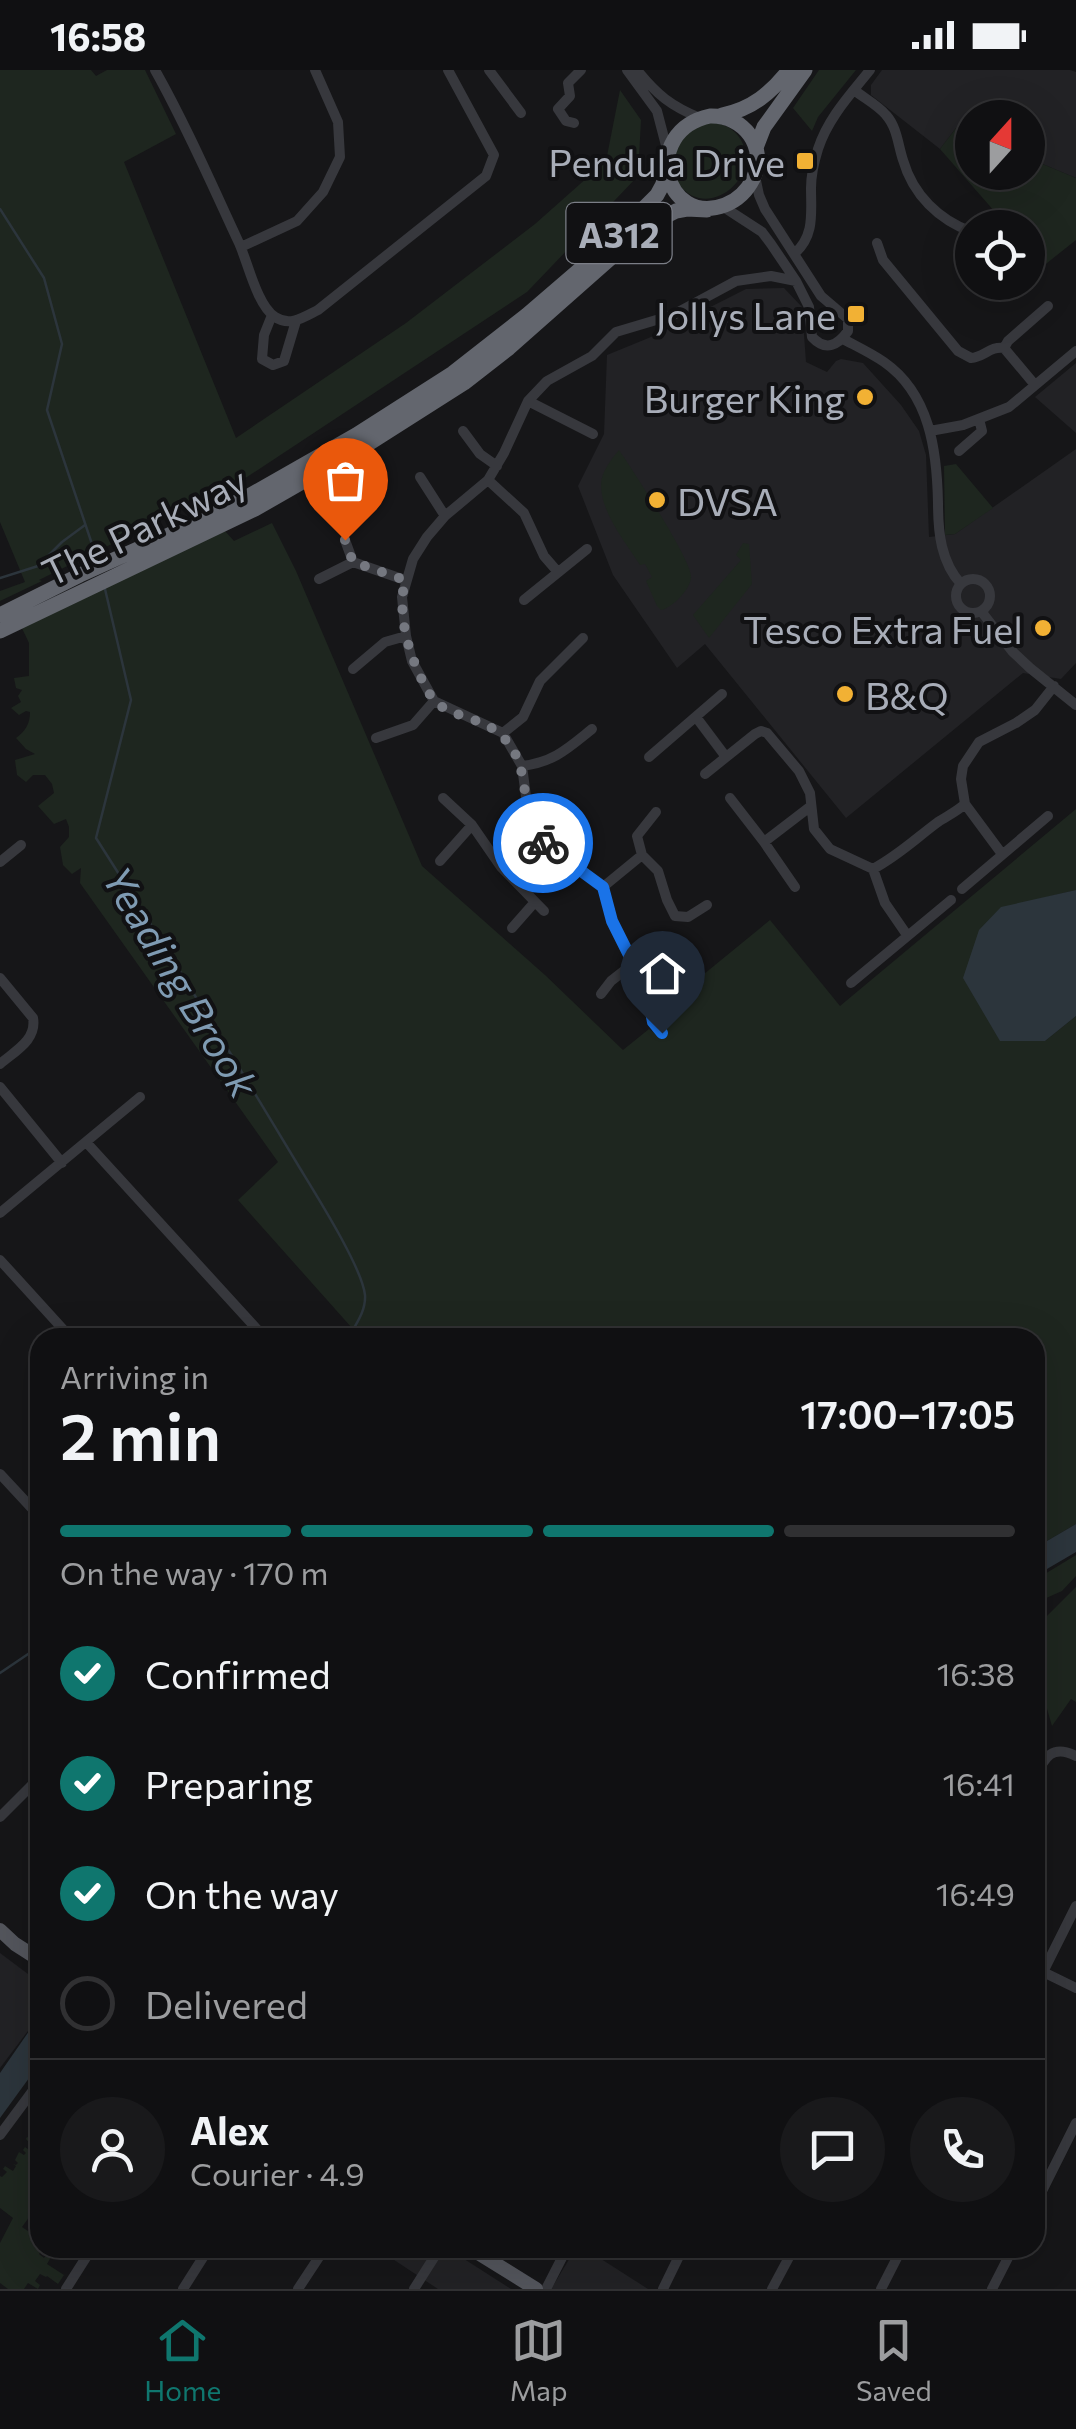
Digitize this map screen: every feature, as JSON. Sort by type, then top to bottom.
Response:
[{"type":"highway","points":[[700,118],[740,111],[761,100],[790,70]]},
{"type":"highway","points":[[755,175],[756,146],[764,126],[805,70]]},
{"type":"highway","points":[[718,116],[736,122],[751,134],[756,146]]},
{"type":"highway","name":"A312","points":[[700,118],[675,136],[667,159],[671,185],[686,202],[715,208],[736,200],[755,175]]},
{"type":"highway","name":"The Parkway","points":[[121,564],[289,474],[453,373],[599,254],[657,195],[667,159]]},
{"type":"highway","name":"The Parkway","points":[[0,615],[254,510],[464,383],[648,225],[676,211],[715,208]]},
{"type":"highway","name":"The Parkway","points":[[0,631],[85,581]]},
{"type":"main road","points":[[0,1934],[30,1954]]},
{"type":"main road","points":[[486,2258],[536,2288]]},
{"type":"street","points":[[155,70],[241,248],[264,306],[284,322],[296,321],[318,310],[486,176],[494,155],[448,70]]},
{"type":"street","points":[[241,248],[297,221],[323,192],[340,157],[338,122],[315,70]]},
{"type":"street","points":[[489,70],[521,113]]},
{"type":"street","points":[[574,123],[566,121],[558,109],[570,96],[568,83],[580,70]]},
{"type":"street","points":[[627,70],[657,111],[667,159]]},
{"type":"street","points":[[637,70],[674,107],[700,118]]},
{"type":"street","points":[[794,254],[802,247],[810,228],[811,185],[819,146],[832,118],[870,70]]},
{"type":"street","points":[[854,90],[886,115],[906,170],[923,199],[955,225]]},
{"type":"street","points":[[715,208],[762,232],[809,307],[812,337],[831,346],[842,338],[848,330],[848,318],[822,296],[794,254],[765,209],[755,175]]},
{"type":"street","points":[[877,242],[883,260],[965,356],[976,358],[993,348],[1004,348]]},
{"type":"street","points":[[770,276],[780,258]]},
{"type":"street","points":[[662,1033],[653,1022],[647,991],[612,921],[603,887],[536,837],[528,812],[522,766],[502,733],[434,701],[412,660],[406,636],[402,597],[405,580],[427,537],[445,516],[488,480],[528,402],[546,382],[592,356],[616,332],[673,315],[741,279],[770,276],[796,281]]},
{"type":"street","points":[[1004,348],[1048,306]]},
{"type":"street","points":[[272,315],[264,335],[262,359],[273,365],[284,361],[296,321]]},
{"type":"street","points":[[842,338],[886,364],[914,393],[930,431],[936,463],[938,530],[952,574],[962,584]]},
{"type":"street","points":[[1004,348],[1035,385]]},
{"type":"street","points":[[930,431],[980,419],[1009,407],[1076,351]]},
{"type":"street","points":[[528,402],[563,412],[593,434]]},
{"type":"street","points":[[960,451],[982,431],[980,419]]},
{"type":"street","points":[[463,431],[480,454],[497,466]]},
{"type":"street","points":[[420,476],[445,516]]},
{"type":"street","points":[[488,480],[524,513],[544,556],[556,571]]},
{"type":"street","points":[[345,540],[353,562]]},
{"type":"street","points":[[524,600],[587,548]]},
{"type":"street","points":[[318,579],[353,562],[405,580]]},
{"type":"street","points":[[972,579],[989,589],[990,600],[981,612],[969,613],[958,604],[957,592],[962,584],[972,579]]},
{"type":"street","points":[[981,612],[1030,668],[1076,706]]},
{"type":"street","points":[[354,668],[385,642],[406,636]]},
{"type":"street","points":[[502,733],[523,718],[540,681],[583,638]]},
{"type":"street","points":[[1002,854],[965,804],[960,779],[978,742],[1035,710],[1054,686]]},
{"type":"street","points":[[649,757],[722,694]]},
{"type":"street","points":[[376,738],[412,725],[434,701]]},
{"type":"street","points":[[696,718],[726,756]]},
{"type":"street","points":[[522,766],[545,763],[592,729]]},
{"type":"street","points":[[705,774],[755,734],[767,734],[799,771],[810,793],[814,829],[830,849],[873,869],[885,903],[907,935]]},
{"type":"street","points":[[444,798],[472,825],[501,868],[544,911]]},
{"type":"street","points":[[730,798],[796,887]]},
{"type":"street","points":[[873,869],[965,804]]},
{"type":"street","points":[[764,842],[810,806]]},
{"type":"street","points":[[656,812],[637,836],[642,855],[658,871],[666,900],[675,916],[688,918],[707,905]]},
{"type":"street","points":[[962,889],[1048,816]]},
{"type":"street","points":[[440,861],[472,825]]},
{"type":"street","points":[[501,868],[536,837]]},
{"type":"street","points":[[0,862],[21,844]]},
{"type":"street","points":[[603,887],[642,855]]},
{"type":"street","points":[[851,983],[951,900]]},
{"type":"street","points":[[512,928],[534,903]]},
{"type":"street","points":[[601,994],[611,980],[634,963]]},
{"type":"street","points":[[0,978],[35,1025],[29,1039],[0,1064]]},
{"type":"street","points":[[0,1087],[62,1162]]},
{"type":"street","points":[[0,1213],[140,1097]]},
{"type":"street","points":[[86,1142],[256,1328]]},
{"type":"street","points":[[0,1260],[62,1328]]},
{"type":"street","points":[[0,1474],[30,1507]]},
{"type":"street","points":[[1045,1760],[1056,1751],[1076,1756]]},
{"type":"street","points":[[0,1817],[30,1787]]},
{"type":"street","points":[[1045,1960],[1076,1906]]},
{"type":"street","points":[[1045,1973],[1076,1988]]},
{"type":"street","points":[[0,2135],[30,2094]]},
{"type":"street","points":[[1045,2185],[1076,2122]]},
{"type":"street","points":[[66,2289],[86,2258]]},
{"type":"street","points":[[183,2289],[203,2258]]},
{"type":"street","points":[[298,2289],[318,2258]]},
{"type":"street","points":[[414,2289],[434,2258]]},
{"type":"street","points":[[536,2288],[559,2258]]},
{"type":"street","points":[[663,2289],[678,2258]]},
{"type":"street","points":[[772,2289],[789,2258]]},
{"type":"street","points":[[880,2289],[897,2258]]},
{"type":"street","points":[[992,2289],[1008,2258]]},
{"type":"shaded area","points":[[0,70],[91,70],[96,76],[107,70],[145,70],[176,134],[124,162],[236,438],[406,323],[535,224],[606,161],[620,90],[641,120],[638,176],[527,292],[247,477],[0,601],[0,591],[25,582],[0,522]]},
{"type":"shaded area","points":[[819,70],[856,70],[818,117],[812,131],[793,108]]},
{"type":"shaded area","points":[[882,70],[1076,72],[1076,178],[1045,165],[1045,100],[955,100],[955,129],[940,149],[871,95],[871,85]]},
{"type":"shaded area","points":[[699,122],[731,129],[746,154],[739,179],[730,189],[706,199],[693,196],[678,183],[670,149]]},
{"type":"shaded area","points":[[955,129],[955,166],[940,149]]},
{"type":"shaded area","points":[[1045,165],[1076,178],[1076,240],[1045,265],[1045,210],[993,210],[976,190],[1045,190]]},
{"type":"shaded area","points":[[784,288],[802,307],[806,362],[827,372],[841,359],[863,363],[919,431],[926,455],[929,537],[955,534],[1076,449],[1076,663],[1061,679],[1023,673],[846,818],[705,644],[677,668],[613,575],[578,486],[604,434],[607,355],[746,289]]},
{"type":"shaded area","points":[[1076,363],[1076,433],[1035,397]]},
{"type":"shaded area","points":[[619,450],[671,533],[691,576],[681,597],[661,610],[646,581],[652,577],[615,527],[602,496],[603,475]]},
{"type":"shaded area","points":[[956,464],[993,508],[955,534],[945,535],[944,466]]},
{"type":"shaded area","points":[[272,523],[422,866],[623,1050],[649,1029],[659,1036],[666,1030],[660,1010],[770,920],[840,1006],[1076,809],[1076,890],[1001,908],[1045,1041],[1076,1016],[1076,1524],[1045,1542],[1045,1328],[352,1328],[238,1200],[278,1162],[80,883],[81,868],[72,874],[63,865],[60,847],[69,837],[69,827],[66,819],[54,824],[38,806],[54,793],[45,775],[33,775],[26,782],[17,775],[15,760],[35,754],[16,738],[27,726],[30,712],[19,715],[11,708],[21,702],[18,696],[22,690],[16,688],[14,678],[29,676],[29,643],[20,624],[225,531],[234,541]]},
{"type":"shaded area","points":[[743,543],[749,544],[752,584],[709,638],[693,615],[741,560],[736,555]]},
{"type":"shaded area","points":[[1076,890],[1076,1016],[1045,1041],[1000,1041],[963,978],[979,930],[1001,907]]},
{"type":"shaded area","points":[[1076,1524],[1076,1552],[1045,1570],[1045,1542]]},
{"type":"shaded area","points":[[1076,1555],[1076,1576],[1062,1591],[1045,1599],[1045,1574]]},
{"type":"shaded area","points":[[1076,1587],[1076,1702],[1071,1699],[1052,1726],[1045,1702],[1045,1618]]},
{"type":"shaded area","points":[[0,1953],[30,1976],[30,2028],[0,2068]]},
{"type":"shaded area","points":[[30,2030],[30,2077],[0,2118],[0,2073]]},
{"type":"shaded area","points":[[25,2147],[30,2151],[30,2216],[22,2227],[30,2228],[30,2258],[50,2258],[47,2264],[64,2275],[58,2284],[40,2274],[35,2281],[40,2285],[38,2289],[28,2283],[24,2289],[8,2289],[0,2283],[0,2243],[13,2218],[0,2208],[0,2176],[7,2172],[5,2166],[13,2171],[19,2152],[26,2153]]},
{"type":"shaded area","points":[[391,2258],[463,2258],[511,2289],[438,2289]]},
{"type":"shaded area","points":[[570,2258],[600,2258],[648,2289],[551,2289]]},
{"type":"waterway","name":"Yeading Brook","points":[[0,209],[44,278],[62,344],[47,410],[98,562]]},
{"type":"waterway","points":[[0,578],[38,566],[85,525]]},
{"type":"waterway","name":"Yeading Brook","points":[[105,589],[131,700],[96,838],[347,1249],[365,1295],[353,1328]]},
{"type":"waterway","name":"Yeading Brook","points":[[0,1673],[30,1653]]},
{"type":"way so far","points":[[345,540],[353,562],[405,580],[402,597],[412,660],[434,701],[502,733],[522,766],[528,812],[536,837],[543,843]]},
{"type":"place","name":"Pendula Drive","points":[[805,161]]},
{"type":"place","name":"Jollys Lane","points":[[856,314]]},
{"type":"place","name":"Burger King","points":[[865,397]]},
{"type":"place","name":"DVSA","points":[[657,500]]},
{"type":"place","name":"Tesco Extra Fuel","points":[[1043,628]]},
{"type":"place","name":"B&Q","points":[[845,694]]},
{"type":"route","points":[[543,843],[603,887],[612,921],[647,991],[653,1022],[662,1033]]}]
